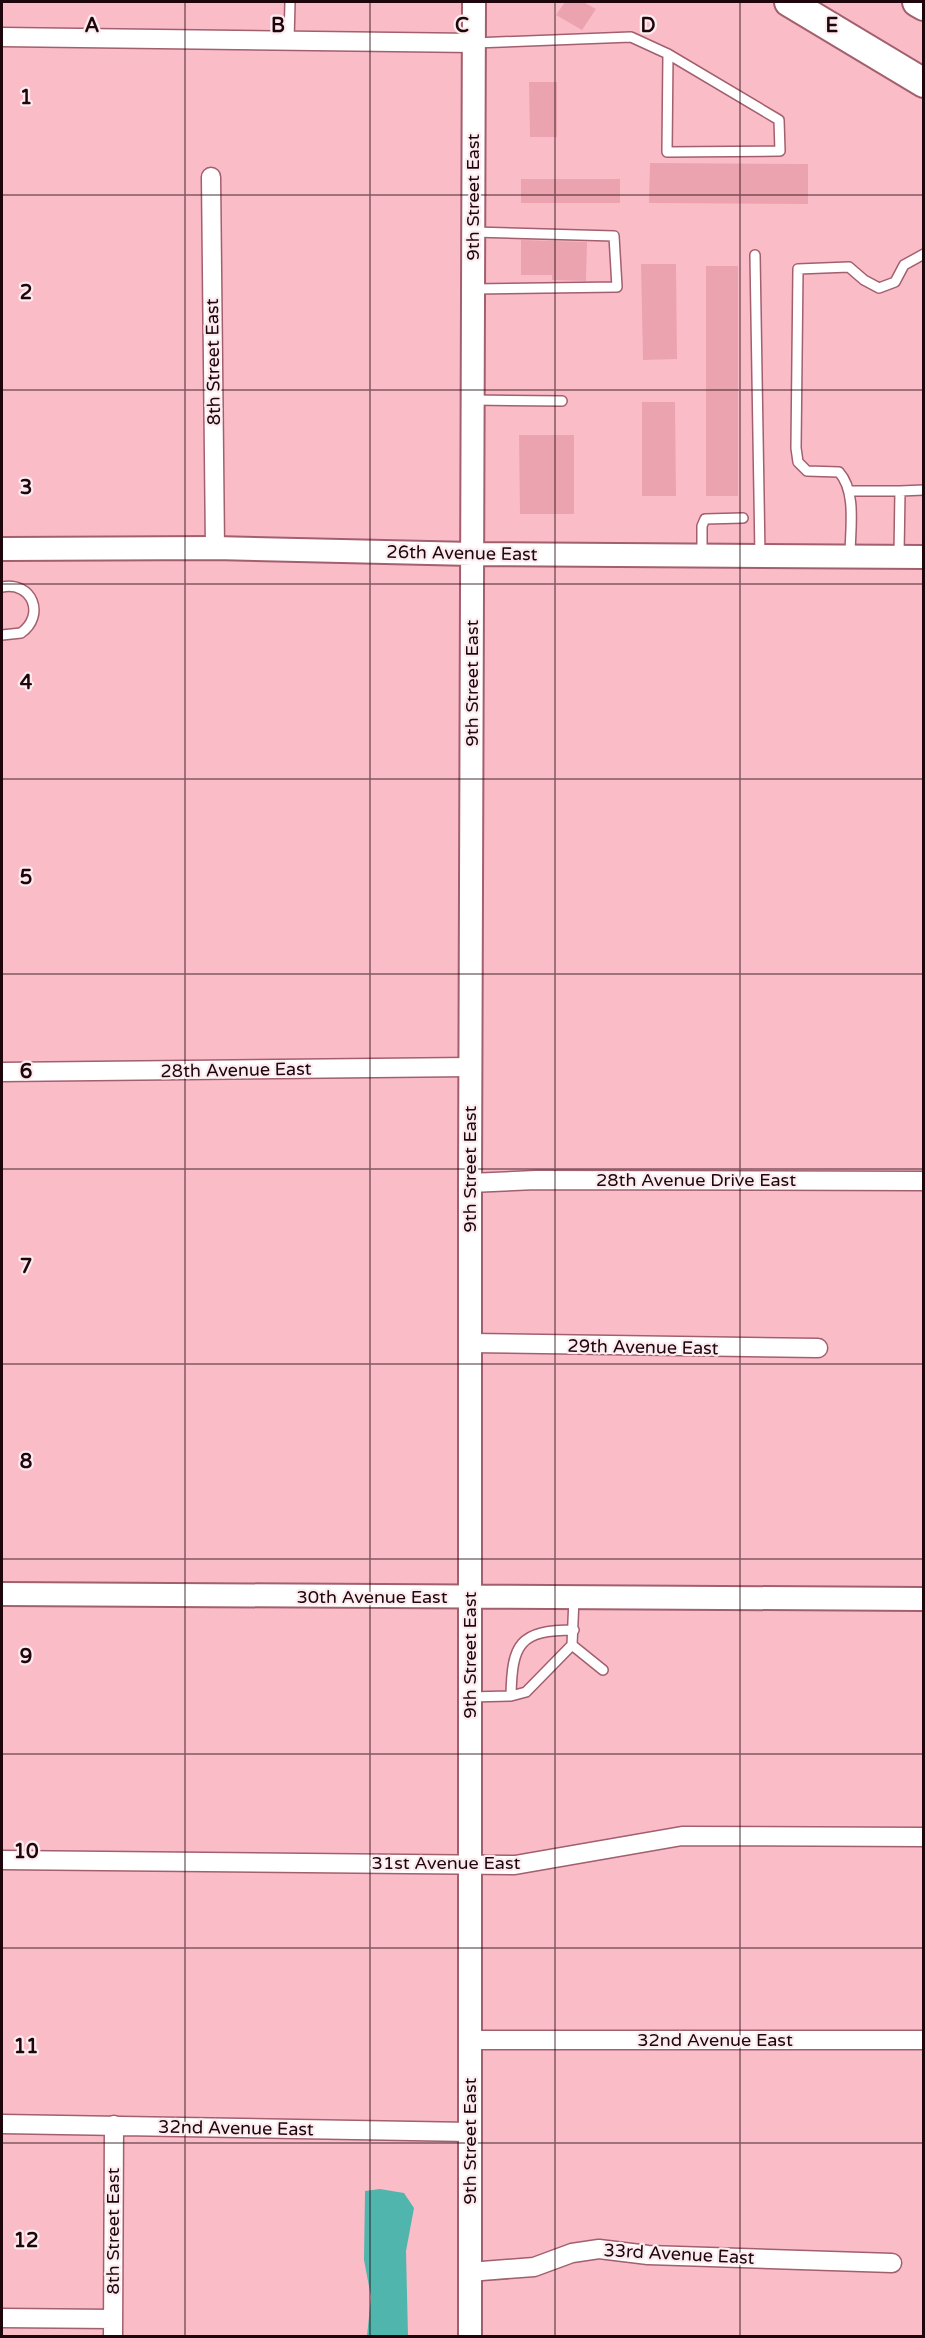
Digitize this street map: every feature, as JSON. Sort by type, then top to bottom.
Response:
[{"type":"main road","points":[[789,2],[924,83]]},
{"type":"main road","points":[[917,2],[924,6]]},
{"type":"street","name":"9th Street East","points":[[470,2337],[469,1343],[474,2]]},
{"type":"street","points":[[2,37],[474,43]]},
{"type":"street","name":"8th Street East","points":[[211,177],[215,548]]},
{"type":"street","name":"26th Avenue East","points":[[2,549],[215,548],[472,554],[924,556]]},
{"type":"street","name":"28th Avenue East","points":[[2,1072],[470,1067]]},
{"type":"street","name":"28th Avenue Drive East","points":[[470,1183],[536,1180],[924,1180]]},
{"type":"street","name":"29th Avenue East","points":[[469,1343],[818,1348]]},
{"type":"street","name":"30th Avenue East","points":[[2,1594],[924,1599]]},
{"type":"street","name":"31st Avenue East","points":[[2,1860],[515,1865],[682,1836],[924,1837]]},
{"type":"street","name":"32nd Avenue East","points":[[470,2040],[924,2040]]},
{"type":"street","name":"32nd Avenue East","points":[[2,2124],[470,2132]]},
{"type":"street","name":"8th Street East","points":[[113,2328],[114,2126]]},
{"type":"street","name":"33rd Avenue East","points":[[469,2272],[534,2267],[572,2253],[599,2249],[648,2255],[892,2262]]},
{"type":"street","points":[[2,2318],[113,2328]]},
{"type":"lane","points":[[289,41],[290,2]]},
{"type":"lane","points":[[474,43],[631,37],[668,54],[779,120],[780,151],[667,152],[668,54]]},
{"type":"lane","points":[[473,232],[614,236],[617,287],[473,289]]},
{"type":"lane","points":[[850,556],[850,491],[846,480],[839,472],[807,471],[798,462],[796,448],[798,269],[849,267],[864,280],[879,288],[895,282],[904,265],[924,254]]},
{"type":"lane","points":[[755,255],[760,556]]},
{"type":"lane","points":[[473,400],[562,401]]},
{"type":"lane","points":[[850,491],[924,490]]},
{"type":"lane","points":[[899,556],[900,491]]},
{"type":"lane","points":[[702,555],[702,526],[705,519],[743,518]]},
{"type":"lane","points":[[2,587],[10,585],[26,591],[32,597],[35,614],[33,621],[21,633],[2,635]]},
{"type":"lane","points":[[470,1697],[511,1696],[526,1692],[572,1645],[574,1598]]},
{"type":"lane","points":[[511,1696],[511,1665],[517,1648],[523,1641],[537,1632],[574,1630]]},
{"type":"lane","points":[[572,1645],[603,1670]]},
{"type":"water","points":[[380,2189],[404,2193],[414,2208],[406,2251],[408,2336],[367,2336],[371,2297],[364,2260],[365,2191]]},
{"type":"building","points":[[565,2],[583,2],[596,9],[582,30],[556,15]]},
{"type":"building","points":[[529,82],[557,82],[557,137],[530,137]]},
{"type":"building","points":[[650,163],[808,164],[808,204],[649,203]]},
{"type":"building","points":[[521,179],[620,179],[620,203],[521,203]]},
{"type":"building","points":[[521,240],[587,242],[586,281],[552,280],[552,275],[521,275]]},
{"type":"building","points":[[641,264],[676,264],[677,359],[643,360]]},
{"type":"building","points":[[706,266],[738,266],[738,496],[706,496]]},
{"type":"building","points":[[642,402],[675,402],[676,496],[642,496]]},
{"type":"building","points":[[519,435],[574,435],[574,514],[520,514]]}]
